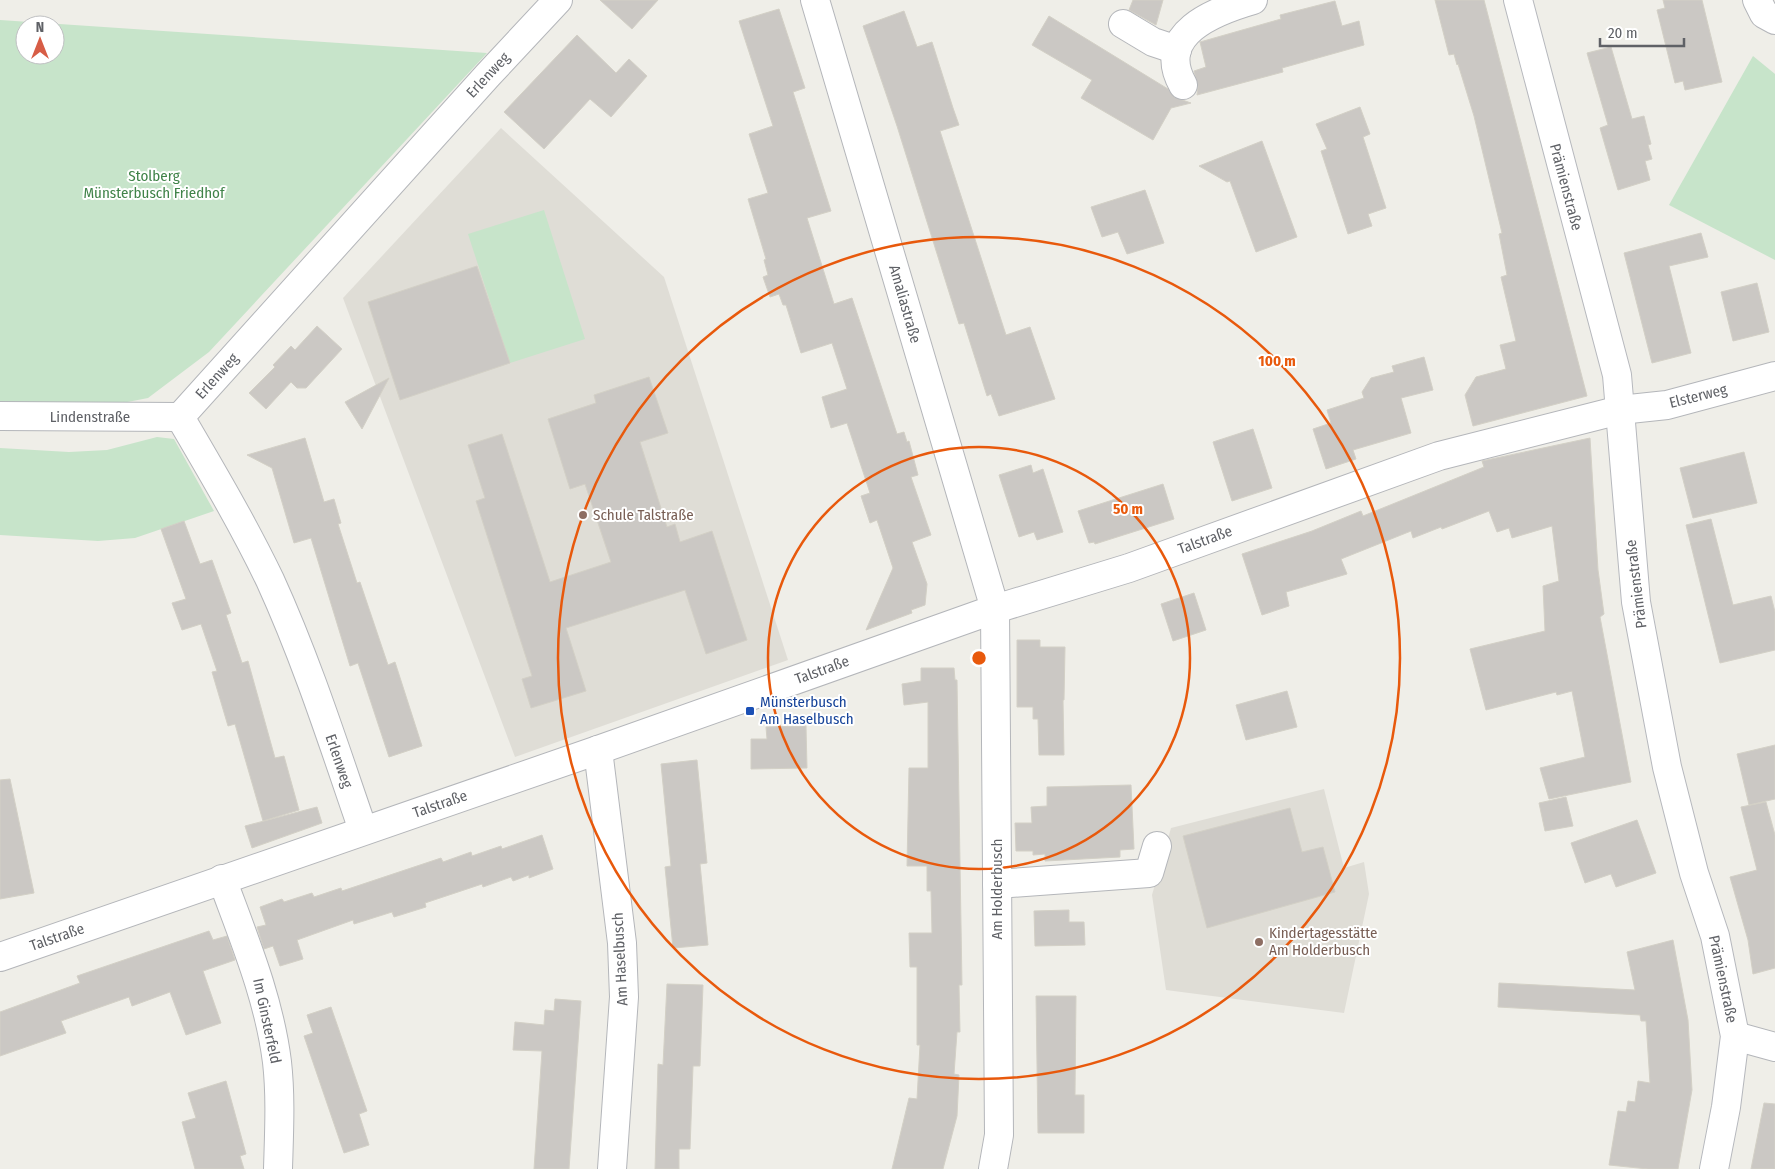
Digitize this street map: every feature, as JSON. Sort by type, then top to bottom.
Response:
[{"type":"street","name":"Erlenweg","points":[[363,830],[311,682],[270,581],[231,504],[180,417],[558,0]]},
{"type":"street","name":"Amaliastraße","points":[[816,0],[995,609]]},
{"type":"street","points":[[1183,85],[1176,68],[1177,50],[1184,36],[1196,23],[1223,9],[1253,0]]},
{"type":"street","name":"Prämienstraße","points":[[1518,0],[1564,182],[1617,375],[1623,461],[1640,622],[1666,768],[1694,873],[1715,936],[1735,1036],[1726,1107],[1714,1169]]},
{"type":"street","points":[[1756,0],[1764,14],[1775,20]]},
{"type":"street","points":[[1123,24],[1153,42],[1177,50]]},
{"type":"street","name":"Elsterweg","points":[[1620,410],[1667,405],[1775,376]]},
{"type":"street","name":"Talstraße","points":[[0,957],[598,750],[995,609],[1129,568],[1439,456],[1620,410]]},
{"type":"street","name":"Lindenstraße","points":[[0,416],[180,417]]},
{"type":"street","name":"Am Holderbusch","points":[[993,1169],[999,1135],[995,609]]},
{"type":"street","name":"Am Haselbusch","points":[[598,750],[622,943],[624,997],[612,1169]]},
{"type":"street","points":[[997,884],[1149,873],[1157,846]]},
{"type":"street","name":"Im Ginsterfeld","points":[[222,880],[268,1010],[277,1063],[278,1169]]},
{"type":"street","points":[[1735,1036],[1775,1047]]},
{"type":"shaded area","name":"Schule Talstraße","points":[[501,128],[664,277],[788,660],[515,757],[343,298]]},
{"type":"shaded area","name":"Kindertagesstätte Am Holderbusch","points":[[1324,789],[1344,868],[1364,862],[1369,894],[1344,1013],[1166,990],[1152,895],[1171,828]]},
{"type":"green space","name":"Stolberg Münsterbusch Friedhof","points":[[0,20],[15,21],[15,65],[65,65],[65,24],[487,53],[209,352],[148,398],[66,414],[0,410]]},
{"type":"green space","points":[[1753,56],[1775,74],[1775,260],[1669,205]]},
{"type":"green space","points":[[544,210],[585,339],[510,363],[468,234]]},
{"type":"green space","points":[[157,437],[174,439],[214,511],[135,538],[98,541],[0,535],[0,448],[69,452],[107,450]]},
{"type":"building","points":[[600,0],[658,0],[632,29]]},
{"type":"building","points":[[1133,0],[1163,0],[1156,25],[1129,10]]},
{"type":"building","points":[[1435,0],[1484,0],[1587,396],[1473,426],[1465,395],[1476,377],[1506,369],[1500,345],[1516,341],[1501,277],[1507,275],[1499,234],[1502,233],[1474,116],[1454,54],[1449,55]]},
{"type":"building","points":[[1663,0],[1702,0],[1722,82],[1685,90],[1683,81],[1675,83],[1657,10],[1665,8]]},
{"type":"building","points":[[1335,1],[1342,26],[1359,21],[1364,45],[1282,68],[1283,72],[1197,95],[1198,87],[1194,71],[1206,67],[1200,42],[1281,19],[1280,15]]},
{"type":"building","points":[[779,9],[805,88],[793,92],[831,211],[807,218],[834,304],[852,298],[897,434],[904,432],[907,442],[909,441],[918,475],[911,477],[931,535],[912,542],[927,584],[925,605],[911,610],[912,613],[866,630],[893,568],[877,520],[870,523],[861,496],[870,493],[847,423],[831,428],[822,397],[847,389],[832,343],[801,353],[786,305],[783,305],[779,294],[770,297],[763,277],[768,275],[764,260],[766,259],[748,199],[768,193],[749,134],[773,126],[739,21]]},
{"type":"building","points":[[904,11],[917,47],[932,42],[959,125],[940,131],[1006,335],[1030,327],[1055,399],[999,416],[991,394],[987,396],[964,323],[959,324],[897,126],[863,26]]},
{"type":"building","points":[[1049,16],[1168,89],[1174,97],[1191,103],[1171,108],[1153,140],[1081,98],[1092,80],[1032,45]]},
{"type":"building","points":[[577,35],[616,73],[629,59],[647,76],[611,117],[590,99],[544,149],[504,112]]},
{"type":"building","points":[[1611,47],[1632,119],[1644,116],[1651,144],[1648,145],[1652,159],[1645,161],[1650,180],[1618,190],[1600,128],[1608,125],[1587,53]]},
{"type":"building","points":[[1360,107],[1370,134],[1363,137],[1386,208],[1368,214],[1372,226],[1348,234],[1321,151],[1327,149],[1316,124]]},
{"type":"building","points":[[1262,141],[1297,237],[1256,252],[1230,181],[1227,182],[1199,166]]},
{"type":"building","points":[[1145,190],[1164,243],[1127,254],[1118,232],[1102,237],[1091,207]]},
{"type":"building","points":[[1701,233],[1708,257],[1669,266],[1691,353],[1652,363],[1624,253]]},
{"type":"building","points":[[477,266],[510,363],[400,400],[368,302]]},
{"type":"building","points":[[1757,283],[1769,332],[1733,341],[1721,292]]},
{"type":"building","points":[[317,326],[342,349],[306,388],[297,388],[291,382],[266,409],[249,393],[275,367],[273,365],[291,346],[295,350]]},
{"type":"building","points":[[1424,357],[1433,390],[1401,398],[1411,433],[1353,450],[1356,459],[1326,469],[1313,429],[1331,423],[1327,410],[1364,398],[1362,392],[1371,378],[1394,372],[1392,366]]},
{"type":"building","points":[[649,377],[668,433],[640,442],[667,527],[675,524],[680,542],[712,531],[747,640],[706,654],[685,590],[566,628],[586,691],[531,708],[522,679],[532,676],[476,501],[485,498],[468,445],[502,434],[550,582],[611,562],[585,484],[570,489],[548,419],[596,403],[594,395]]},
{"type":"building","points":[[389,378],[362,429],[345,402]]},
{"type":"building","points":[[1253,429],[1272,488],[1232,501],[1213,442]]},
{"type":"building","points":[[305,438],[324,502],[334,499],[341,523],[338,524],[357,583],[360,582],[388,665],[395,662],[422,746],[389,757],[358,663],[350,666],[311,538],[294,543],[272,468],[247,455]]},
{"type":"building","points":[[1590,438],[1598,570],[1604,614],[1600,617],[1631,782],[1549,799],[1540,768],[1585,757],[1572,691],[1557,695],[1556,692],[1486,710],[1470,649],[1545,631],[1543,586],[1559,581],[1552,526],[1512,538],[1509,528],[1497,532],[1489,511],[1413,538],[1411,531],[1341,559],[1347,574],[1286,592],[1289,606],[1262,615],[1242,554],[1312,531],[1361,511],[1363,516],[1484,467],[1482,461]]},
{"type":"building","points":[[1744,452],[1757,503],[1693,518],[1680,468]]},
{"type":"building","points":[[1031,465],[1033,473],[1043,469],[1063,532],[1037,540],[1034,532],[1019,537],[999,475]]},
{"type":"building","points":[[1163,484],[1174,519],[1095,544],[1094,542],[1089,543],[1078,511]]},
{"type":"building","points":[[1711,519],[1733,605],[1771,596],[1775,612],[1775,650],[1720,663],[1686,525]]},
{"type":"building","points":[[184,521],[200,564],[212,560],[231,613],[226,615],[242,663],[248,661],[275,758],[284,756],[299,810],[263,821],[235,724],[228,726],[212,672],[217,671],[201,624],[182,630],[172,603],[186,599],[161,529]]},
{"type":"building","points":[[1194,593],[1206,630],[1173,641],[1161,604]]},
{"type":"building","points":[[1017,640],[1040,640],[1040,647],[1065,647],[1063,700],[1064,755],[1039,755],[1038,719],[1033,719],[1033,707],[1017,707]]},
{"type":"building","points":[[921,668],[954,668],[955,680],[957,680],[962,985],[959,985],[960,1032],[957,1032],[954,1074],[959,1075],[957,1116],[943,1169],[892,1169],[909,1098],[917,1099],[920,1045],[917,1045],[917,967],[910,967],[909,933],[932,933],[931,891],[927,891],[927,866],[907,866],[909,768],[928,768],[928,702],[904,705],[902,684],[921,681]]},
{"type":"building","points":[[1287,691],[1297,727],[1246,740],[1236,705]]},
{"type":"building","points":[[806,726],[807,768],[751,769],[751,739],[767,739],[766,727]]},
{"type":"building","points":[[1775,745],[1775,799],[1749,805],[1737,754]]},
{"type":"building","points":[[697,760],[707,863],[700,864],[708,945],[673,948],[665,867],[671,866],[661,764]]},
{"type":"building","points":[[10,779],[34,893],[0,899],[0,780]]},
{"type":"building","points":[[1131,785],[1134,849],[1120,850],[1120,857],[1045,861],[1045,854],[1033,855],[1033,851],[1016,851],[1015,823],[1032,823],[1031,807],[1047,806],[1047,787]]},
{"type":"building","points":[[1566,797],[1573,826],[1545,831],[1539,803]]},
{"type":"building","points":[[1766,802],[1775,835],[1775,968],[1753,974],[1748,940],[1730,877],[1757,870],[1741,807]]},
{"type":"building","points":[[317,807],[322,823],[252,848],[245,826]]},
{"type":"building","points":[[1290,808],[1302,852],[1323,847],[1335,892],[1207,928],[1183,836]]},
{"type":"building","points":[[1637,820],[1656,873],[1616,887],[1611,874],[1585,883],[1571,843]]},
{"type":"building","points":[[542,835],[553,869],[529,878],[529,875],[513,881],[511,877],[483,887],[482,884],[425,903],[426,907],[394,917],[392,912],[354,924],[353,920],[297,940],[303,959],[280,966],[273,946],[264,949],[257,927],[266,925],[260,907],[282,899],[284,902],[312,893],[314,897],[341,888],[342,891],[441,858],[443,862],[471,852],[472,856],[501,846],[502,849]]},
{"type":"building","points":[[1069,910],[1069,922],[1084,922],[1085,945],[1035,946],[1034,911]]},
{"type":"building","points":[[209,931],[213,940],[227,936],[235,960],[203,971],[221,1023],[186,1035],[170,992],[132,1006],[129,997],[61,1021],[66,1033],[0,1056],[0,1012],[80,983],[77,976]]},
{"type":"building","points":[[1673,940],[1688,1020],[1692,1090],[1678,1169],[1648,1169],[1609,1165],[1618,1111],[1626,1112],[1628,1101],[1635,1102],[1638,1081],[1650,1083],[1646,1021],[1641,1021],[1640,1015],[1498,1007],[1499,983],[1635,990],[1627,952]]},
{"type":"building","points":[[667,984],[703,985],[700,1066],[693,1066],[690,1149],[679,1149],[679,1169],[655,1169],[658,1064],[663,1065]]},
{"type":"building","points":[[1036,996],[1076,996],[1075,1095],[1084,1095],[1084,1133],[1038,1133]]},
{"type":"building","points":[[555,999],[581,1001],[569,1169],[534,1169],[542,1051],[513,1050],[515,1022],[544,1025],[545,1010],[554,1011]]},
{"type":"building","points":[[331,1007],[367,1111],[359,1114],[369,1145],[344,1153],[304,1036],[313,1033],[307,1015]]},
{"type":"building","points":[[226,1081],[246,1154],[240,1156],[244,1169],[195,1169],[182,1122],[196,1118],[188,1093]]},
{"type":"building","points":[[1764,1103],[1775,1104],[1775,1169],[1751,1169]]},
{"type":"place","name":"Schule Talstraße","points":[[583,515]]},
{"type":"place","name":"Münsterbusch Am Haselbusch","points":[[750,711]]},
{"type":"place","name":"Kindertagesstätte Am Holderbusch","points":[[1259,942]]}]
